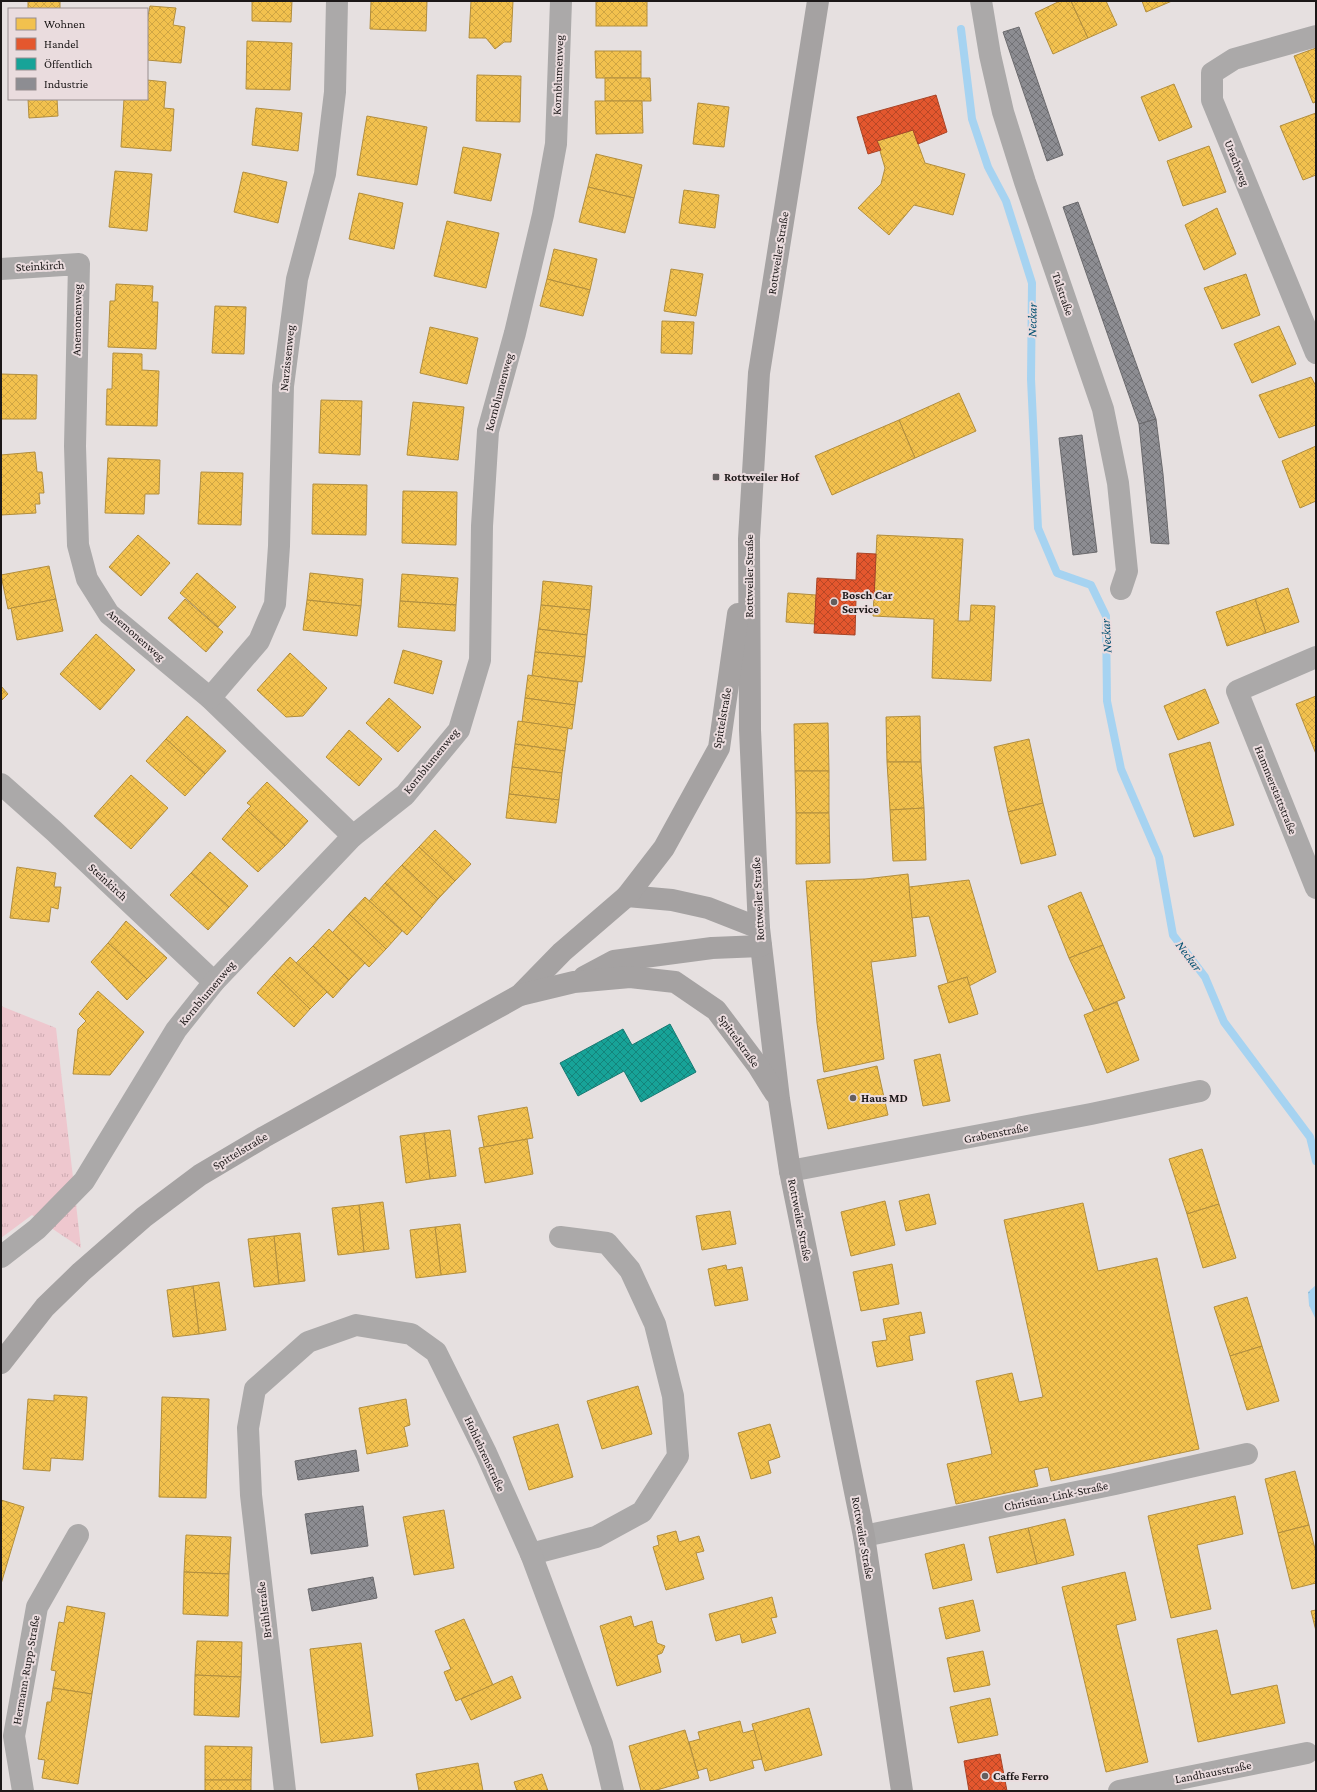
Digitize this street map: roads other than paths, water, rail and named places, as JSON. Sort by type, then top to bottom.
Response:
[{"type":"main road","name":"Rottweiler Straße","points":[[818,1],[759,373],[749,539],[750,730],[760,937],[779,1099],[790,1171],[864,1536],[902,1791]]},
{"type":"main road","name":"Spittelstraße","points":[[520,995],[562,952],[627,896],[664,848],[719,748],[749,539]]},
{"type":"main road","points":[[627,896],[679,901],[708,908],[760,937]]},
{"type":"main road","name":"Spittelstraße","points":[[574,982],[614,961],[712,948],[760,937]]},
{"type":"main road","name":"Spittelstraße","points":[[1,1363],[45,1307],[76,1277],[144,1217],[200,1175],[284,1126],[520,995],[574,982],[630,977],[675,982],[716,1010],[758,1066],[779,1099]]},
{"type":"street","name":"Narzissenweg","points":[[210,698],[259,641],[275,604],[280,546],[283,386],[297,279],[325,174],[335,92],[337,1]]},
{"type":"street","name":"Kornblumenweg","points":[[1,1257],[37,1229],[84,1181],[176,1030],[214,982],[353,836],[406,794],[459,730],[480,660],[482,526],[488,431],[515,333],[543,215],[556,144],[561,1]]},
{"type":"street","name":"Talstraße","points":[[981,1],[990,55],[1003,112],[1025,182],[1103,409],[1118,483],[1127,571],[1121,589]]},
{"type":"street","name":"Urachweg","points":[[1316,36],[1234,59],[1217,69],[1212,73],[1212,100],[1316,353]]},
{"type":"street","name":"Anemonenweg","points":[[79,264],[74,446],[78,545],[87,579],[109,614],[210,698],[353,836]]},
{"type":"street","name":"Steinkirch","points":[[1,269],[79,264]]},
{"type":"street","name":"Hammerstattstraße","points":[[1316,657],[1237,691],[1316,888]]},
{"type":"street","name":"Steinkirch","points":[[1,784],[54,831],[214,982]]},
{"type":"street","name":"Grabenstraße","points":[[790,1171],[1091,1114],[1200,1090]]},
{"type":"street","points":[[531,1554],[596,1537],[642,1512],[678,1456],[673,1396],[656,1324],[630,1270],[607,1243],[560,1237]]},
{"type":"street","name":"Hohlehrenstraße","points":[[248,1428],[255,1389],[308,1342],[356,1325],[411,1334],[436,1352],[486,1453],[531,1554],[602,1744],[613,1791]]},
{"type":"street","name":"Brühlstraße","points":[[248,1428],[251,1496],[285,1791]]},
{"type":"street","name":"Christian-Link-Straße","points":[[864,1536],[1115,1484],[1247,1454]]},
{"type":"street","name":"Hermann-Rupp-Straße","points":[[23,1791],[14,1736],[37,1607],[78,1536]]},
{"type":"street","name":"Landhausstraße","points":[[1119,1791],[1307,1753]]},
{"type":"water","points":[[1316,1285],[1316,1320],[1309,1305],[1308,1292]]},
{"type":"waterway","name":"Neckar","points":[[961,29],[972,119],[988,167],[1006,201],[1032,283],[1031,379],[1038,528],[1057,573],[1091,585],[1106,616],[1107,701],[1121,769],[1159,857],[1173,935],[1205,977],[1224,1022],[1310,1137],[1316,1161]]},
{"type":"place","name":"Rottweiler Hof","points":[[716,477]]},
{"type":"place","name":"Bosch Car Service","points":[[834,602]]},
{"type":"place","name":"Haus MD","points":[[853,1098]]},
{"type":"place","name":"Caffe Ferro","points":[[985,1776]]}]
